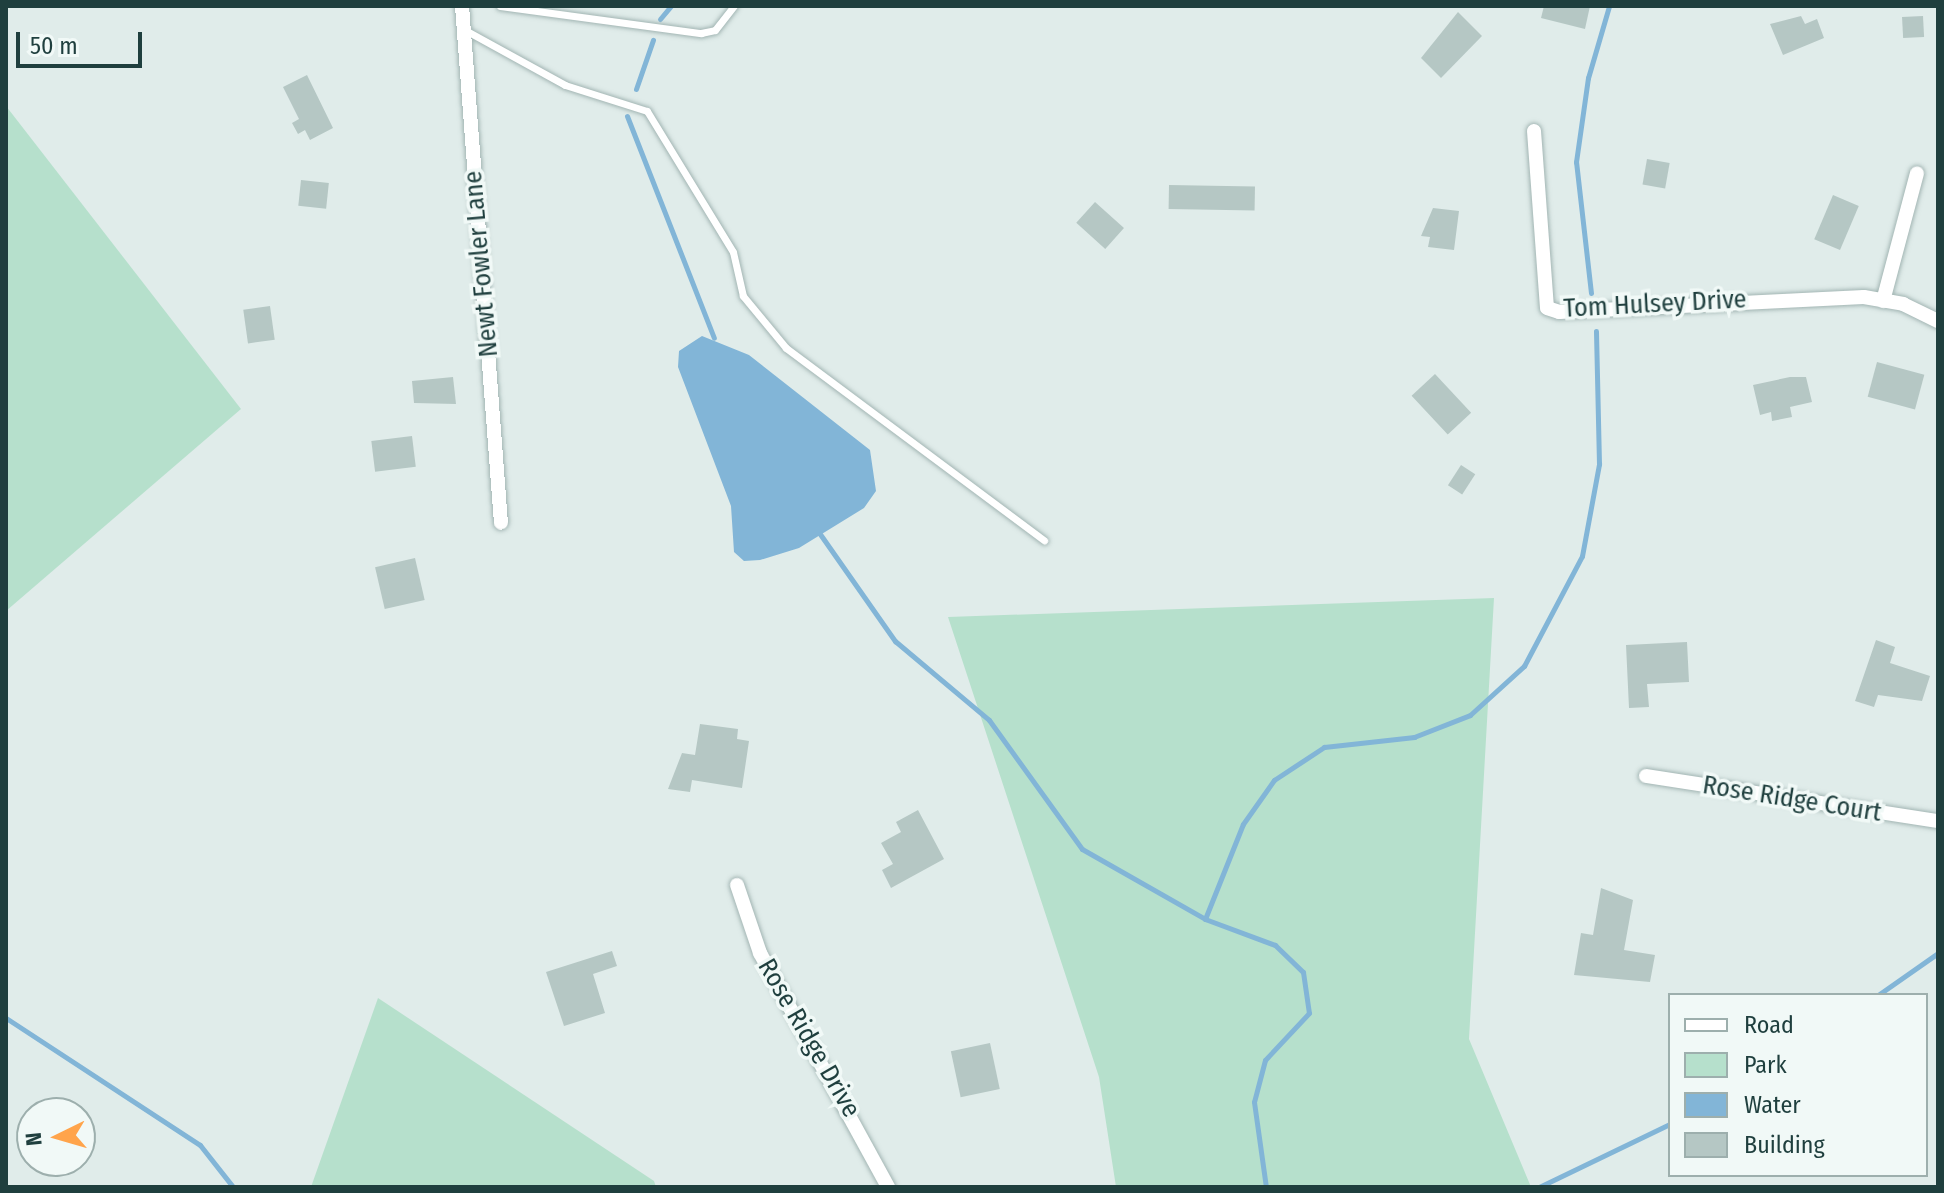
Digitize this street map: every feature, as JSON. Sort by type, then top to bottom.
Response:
[{"type":"street","name":"Newt Fowler Lane","points":[[462,6],[501,523]]},
{"type":"street","name":"Tom Hulsey Drive","points":[[1534,131],[1547,308],[1883,301],[1938,321]]},
{"type":"street","points":[[1883,301],[1917,173]]},
{"type":"street","name":"Rose Ridge Court","points":[[1646,776],[1938,821]]},
{"type":"street","name":"Rose Ridge Drive","points":[[737,885],[760,953],[888,1187]]},
{"type":"lane","points":[[500,6],[684,33],[715,30],[734,6]]},
{"type":"lane","points":[[463,29],[565,85],[647,111],[733,252],[743,296],[786,348],[1044,540]]},
{"type":"green space","points":[[6,106],[241,409],[6,611]]},
{"type":"green space","points":[[1494,598],[1469,1039],[1531,1187],[1116,1187],[1099,1077],[948,617]]},
{"type":"green space","points":[[378,998],[654,1181],[656,1187],[311,1187]]},
{"type":"water","points":[[702,336],[749,355],[870,450],[876,491],[864,508],[799,548],[760,560],[744,561],[734,552],[731,506],[678,367],[679,351]]},
{"type":"building","points":[[1544,6],[1590,6],[1585,29],[1541,18]]},
{"type":"building","points":[[1458,12],[1482,36],[1441,78],[1421,58]]},
{"type":"building","points":[[1801,16],[1805,24],[1817,19],[1824,38],[1783,55],[1770,24]]},
{"type":"building","points":[[1923,16],[1924,37],[1903,38],[1902,17]]},
{"type":"building","points":[[307,75],[333,128],[310,140],[305,130],[298,134],[292,123],[299,119],[283,87]]},
{"type":"building","points":[[1647,159],[1670,163],[1665,189],[1642,185]]},
{"type":"building","points":[[301,180],[329,183],[326,209],[298,206]]},
{"type":"building","points":[[1169,185],[1255,187],[1255,210],[1169,209]]},
{"type":"building","points":[[1833,195],[1859,206],[1840,250],[1814,239]]},
{"type":"building","points":[[1095,202],[1124,228],[1105,249],[1076,223]]},
{"type":"building","points":[[1433,208],[1459,211],[1454,250],[1428,247],[1430,237],[1421,236]]},
{"type":"building","points":[[270,306],[275,340],[248,343],[243,310]]},
{"type":"building","points":[[1877,362],[1924,375],[1915,409],[1868,397]]},
{"type":"building","points":[[1435,374],[1471,413],[1448,435],[1412,396]]},
{"type":"building","points":[[453,377],[456,404],[414,403],[412,381]]},
{"type":"building","points":[[1806,377],[1812,402],[1790,407],[1792,417],[1772,421],[1771,412],[1760,415],[1753,385]]},
{"type":"building","points":[[412,436],[416,467],[375,472],[371,441]]},
{"type":"building","points":[[1461,465],[1475,474],[1462,494],[1448,485]]},
{"type":"building","points":[[415,558],[425,600],[385,609],[375,567]]},
{"type":"building","points":[[1876,640],[1895,647],[1890,663],[1930,676],[1922,701],[1878,695],[1874,707],[1855,701]]},
{"type":"building","points":[[1687,642],[1689,682],[1647,684],[1649,707],[1629,708],[1626,645]]},
{"type":"building","points":[[700,724],[738,729],[737,739],[749,741],[742,788],[692,780],[690,792],[668,789],[682,753],[695,755]]},
{"type":"building","points":[[918,810],[944,859],[891,888],[882,870],[893,864],[881,843],[901,832],[896,822]]},
{"type":"building","points":[[1601,888],[1633,900],[1624,950],[1655,955],[1650,982],[1574,975],[1581,933],[1593,935]]},
{"type":"building","points":[[612,951],[617,966],[593,974],[605,1013],[564,1026],[546,972]]},
{"type":"building","points":[[990,1043],[1000,1089],[961,1097],[951,1051]]},
{"type":"waterway","points":[[660,19],[671,6]]},
{"type":"waterway","points":[[1591,293],[1576,162],[1588,78],[1609,6]]},
{"type":"waterway","points":[[636,89],[653,40]]},
{"type":"waterway","points":[[627,116],[714,338]]},
{"type":"waterway","points":[[1205,919],[1243,824],[1274,780],[1324,747],[1414,737],[1470,715],[1524,666],[1582,556],[1599,464],[1596,331]]},
{"type":"waterway","points":[[820,534],[895,641],[989,720],[1082,849],[1205,919],[1275,945],[1303,972],[1309,1013],[1265,1060],[1254,1102],[1266,1187]]},
{"type":"waterway","points":[[1881,993],[1938,953]]},
{"type":"waterway","points":[[6,1018],[200,1145],[233,1187]]},
{"type":"waterway","points":[[1539,1187],[1668,1125]]}]
